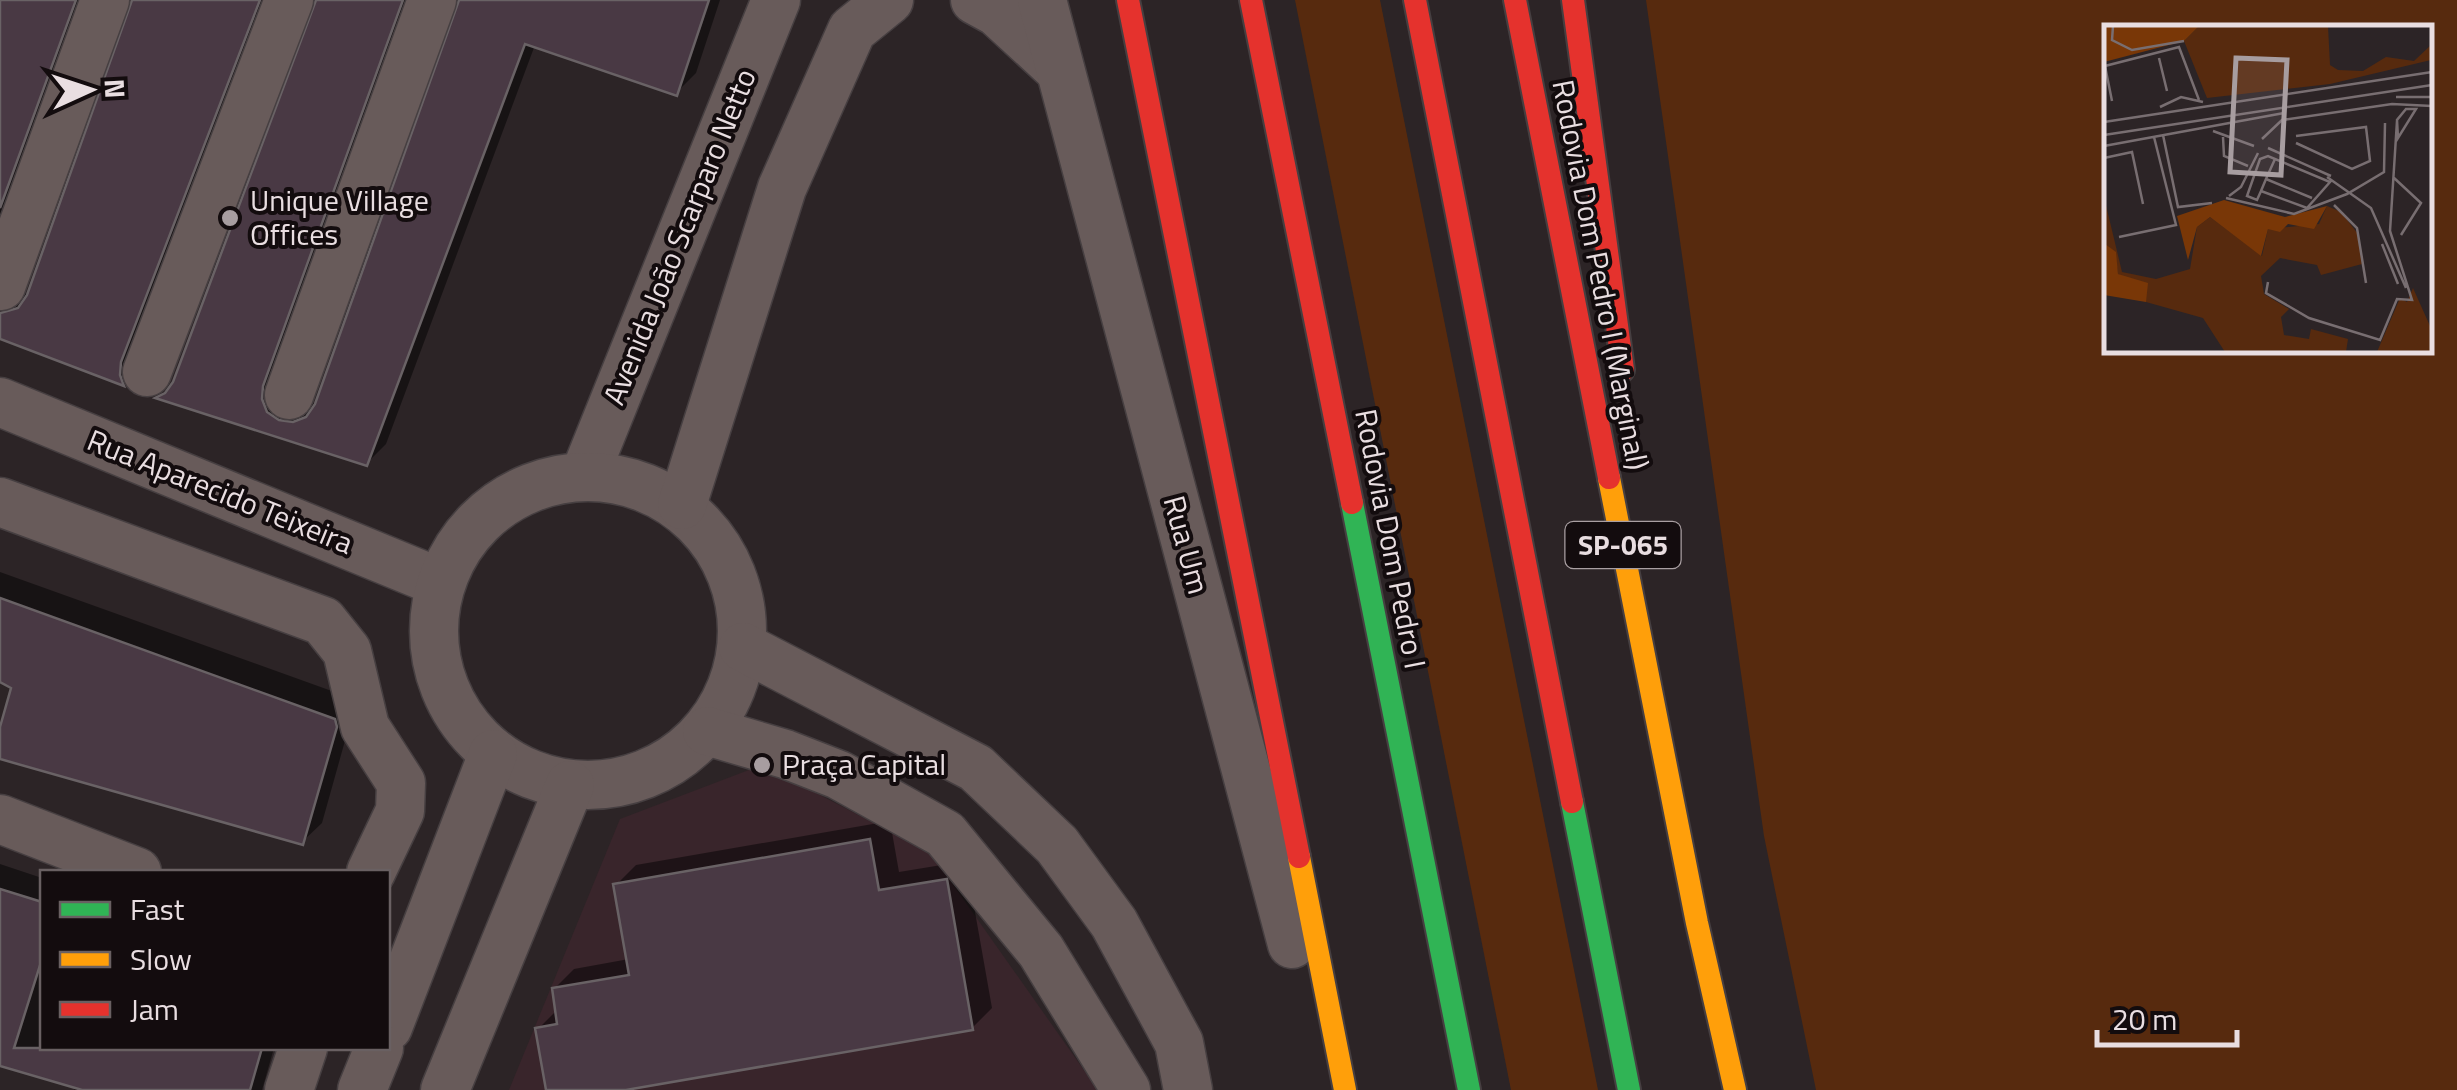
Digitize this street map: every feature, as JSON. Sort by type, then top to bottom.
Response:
[{"type":"highway","points":[[1128,0],[1345,1090]]},
{"type":"highway","name":"Rodovia Dom Pedro I","points":[[1251,0],[1469,1090]]},
{"type":"highway","name":"SP-065","points":[[1415,0],[1629,1090]]},
{"type":"highway","name":"Rodovia Dom Pedro I (Marginal)","points":[[1515,0],[1697,923],[1735,1090]]},
{"type":"highway","points":[[1573,0],[1626,394]]},
{"type":"highway","points":[[1647,551],[1697,923]]},
{"type":"street","points":[[2,286],[105,0]]},
{"type":"street","points":[[147,372],[288,0]]},
{"type":"street","points":[[289,395],[432,0]]},
{"type":"street","name":"Avenida João Scarparo Netto","points":[[584,474],[776,0]]},
{"type":"street","points":[[682,505],[782,188],[852,30],[889,0]]},
{"type":"street","points":[[976,0],[997,12],[1060,70]]},
{"type":"street","name":"Rua Um","points":[[1042,0],[1331,1090]]},
{"type":"street","name":"Rua Aparecido Teixeira","points":[[0,402],[441,583]]},
{"type":"street","points":[[584,474],[636,482],[682,505],[718,544],[740,594],[743,647],[731,692],[707,731],[668,765],[621,783],[570,785],[530,775],[494,754],[461,720],[440,676],[433,630],[441,583],[462,540],[495,506],[538,483],[584,474]]},
{"type":"street","points":[[0,502],[323,622],[347,650],[365,728],[401,782],[400,811],[372,870]]},
{"type":"street","points":[[743,647],[976,768],[1058,845],[1114,923],[1179,1043],[1188,1090]]},
{"type":"street","points":[[707,731],[839,775],[945,834],[1041,951],[1126,1090]]},
{"type":"street","points":[[390,1022],[494,754]]},
{"type":"street","points":[[444,1090],[570,785]]},
{"type":"street","points":[[0,818],[132,870]]},
{"type":"street","points":[[289,1090],[302,1050]]},
{"type":"street","points":[[362,1090],[378,1050]]},
{"type":"shaded area","points":[[1295,0],[1380,0],[1598,1090],[1511,1090]]},
{"type":"shaded area","points":[[1646,0],[2457,0],[2457,1090],[1816,1090],[1764,836]]},
{"type":"shaded area","points":[[762,765],[930,852],[1098,1090],[509,1090],[620,819]]},
{"type":"building","points":[[0,0],[76,0],[0,208]]},
{"type":"building","points":[[132,0],[260,0],[121,362],[124,386],[0,339],[0,313],[18,308],[27,295]]},
{"type":"building","points":[[316,0],[403,0],[263,386],[267,412],[279,420],[293,422],[306,417],[315,404],[459,0],[709,0],[677,96],[525,44],[367,466],[155,398],[173,382]]},
{"type":"building","points":[[0,598],[335,719],[337,727],[303,845],[0,759],[0,727],[11,688],[0,682]]},
{"type":"building","points":[[870,839],[879,890],[947,879],[973,1030],[626,1090],[546,1090],[535,1028],[557,1024],[552,988],[629,975],[613,884]]},
{"type":"building","points":[[0,889],[40,901],[40,965],[14,1048],[261,1050],[250,1090],[82,1090],[0,1066]]},
{"type":"traffic: fast","points":[[1352,503],[1469,1090]]},
{"type":"traffic: fast","points":[[1572,802],[1629,1090]]},
{"type":"traffic: slow","points":[[1609,478],[1697,923],[1735,1090]]},
{"type":"traffic: slow","points":[[1299,857],[1345,1090]]},
{"type":"traffic: jam","points":[[1128,0],[1299,857]]},
{"type":"traffic: jam","points":[[1251,0],[1352,503]]},
{"type":"traffic: jam","points":[[1415,0],[1572,802]]},
{"type":"traffic: jam","points":[[1515,0],[1609,478]]},
{"type":"traffic: jam","points":[[1573,0],[1623,370]]},
{"type":"place","name":"Unique Village Offices","points":[[230,218]]},
{"type":"place","name":"Praça Capital","points":[[762,765]]}]
